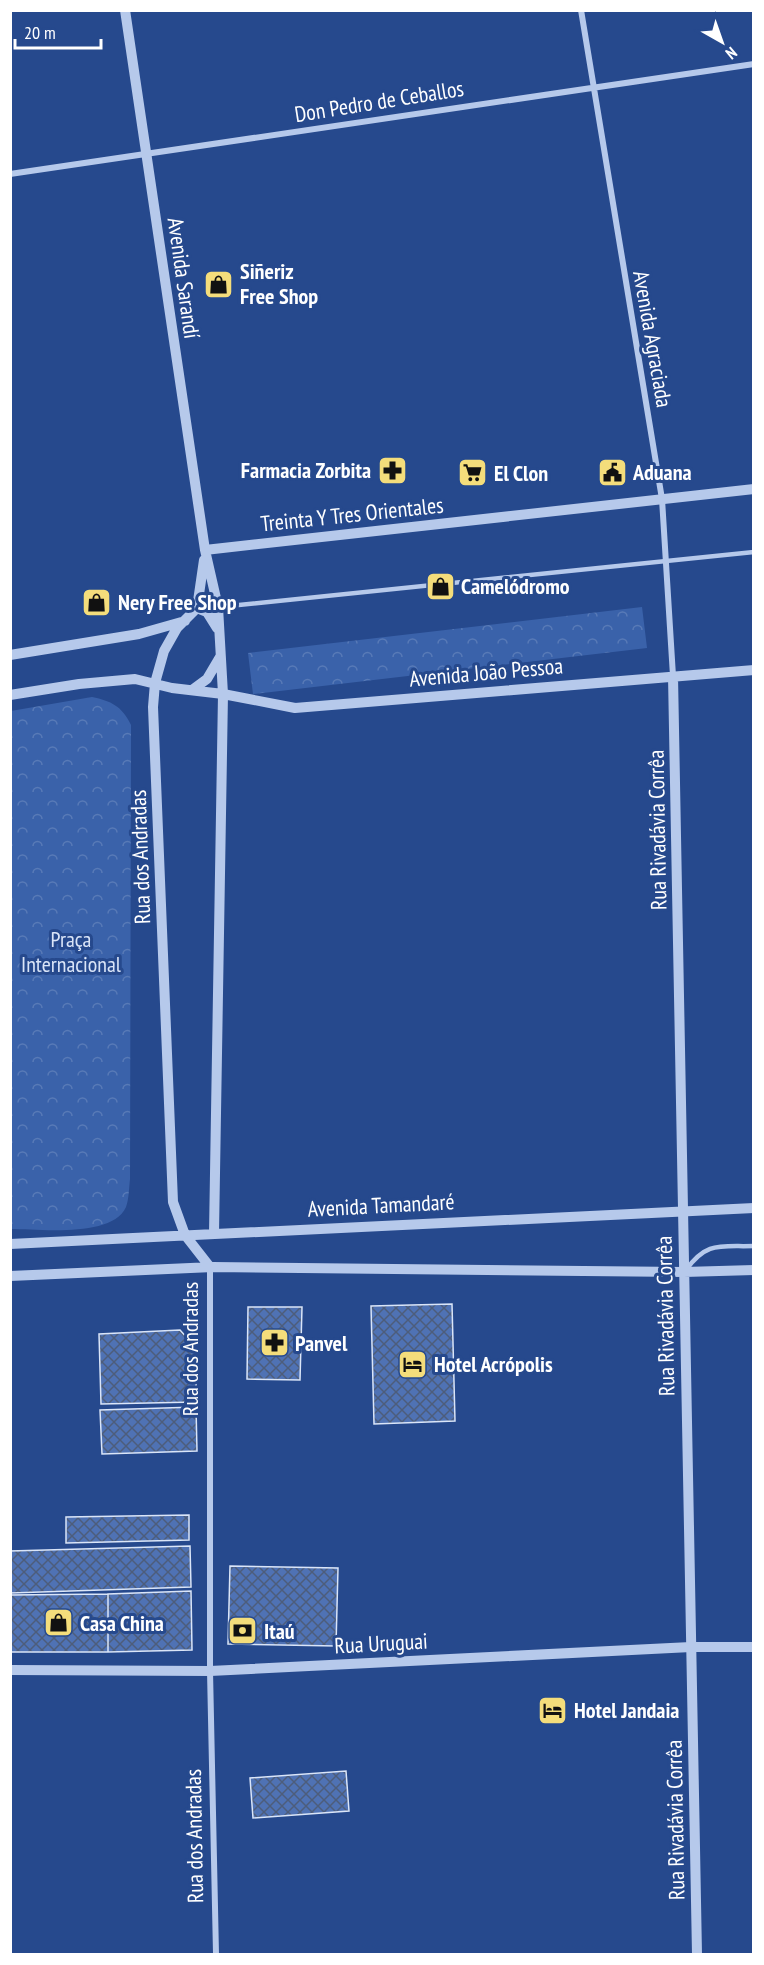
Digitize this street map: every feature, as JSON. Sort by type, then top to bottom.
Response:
[{"type":"street","name":"Avenida Sarandí","points":[[125,10],[205,550],[218,607],[223,694]]},
{"type":"street","name":"Avenida Agraciada","points":[[581,10],[662,499],[674,676]]},
{"type":"street","name":"Don Pedro de Ceballos","points":[[10,174],[753,64]]},
{"type":"street","name":"Treinta Y Tres Orientales","points":[[205,550],[753,489]]},
{"type":"street","name":"Avenida Sarandí","points":[[197,608],[205,550]]},
{"type":"street","points":[[155,683],[164,651],[177,628],[197,608],[207,612],[219,631]]},
{"type":"street","points":[[10,655],[139,634],[185,621]]},
{"type":"street","points":[[192,690],[207,679],[220,655]]},
{"type":"street","name":"Avenida João Pessoa","points":[[223,694],[295,708],[753,670]]},
{"type":"street","name":"Rua Rivadávia Corrêa","points":[[674,676],[697,1954]]},
{"type":"street","points":[[10,695],[112,680],[135,679],[223,694],[214,1233]]},
{"type":"street","name":"Rua dos Andradas","points":[[155,683],[153,707],[174,1203],[185,1235],[210,1267],[210,1671],[216,1954]]},
{"type":"street","name":"Avenida Tamandaré","points":[[10,1244],[683,1209],[753,1208]]},
{"type":"street","points":[[10,1276],[210,1267],[684,1272],[753,1270]]},
{"type":"street","name":"Rua Uruguai","points":[[10,1670],[210,1671],[691,1647],[753,1647]]},
{"type":"lane","points":[[218,607],[753,552]]},
{"type":"lane","points":[[684,1272],[697,1254],[706,1249],[753,1246]]},
{"type":"green space","points":[[642,607],[647,648],[253,694],[248,653]]},
{"type":"green space","name":"Praça Internacional","points":[[92,697],[115,705],[124,713],[131,725],[130,1179],[128,1197],[126,1207],[118,1217],[106,1224],[74,1230],[11,1229],[11,711]]},
{"type":"building","name":"Hotel Acrópolis","points":[[452,1304],[455,1421],[374,1424],[371,1306]]},
{"type":"building","name":"Panvel","points":[[248,1307],[302,1307],[300,1380],[247,1379]]},
{"type":"building","points":[[180,1330],[196,1348],[196,1402],[101,1404],[99,1334]]},
{"type":"building","points":[[196,1407],[197,1451],[102,1454],[100,1410]]},
{"type":"building","points":[[189,1515],[189,1540],[66,1543],[66,1517]]},
{"type":"building","points":[[190,1546],[191,1587],[11,1593],[10,1551]]},
{"type":"building","points":[[230,1566],[338,1568],[336,1646],[228,1644]]},
{"type":"building","points":[[191,1591],[192,1650],[108,1652],[108,1594]]},
{"type":"building","name":"Casa China","points":[[108,1594],[108,1652],[10,1652],[10,1595]]},
{"type":"building","points":[[346,1771],[349,1811],[253,1818],[250,1778]]},
{"type":"place","name":"Siñeriz Free Shop","points":[[219,284]]},
{"type":"place","name":"Farmacia Zorbita","points":[[392,470]]},
{"type":"place","name":"Aduana","points":[[612,472]]},
{"type":"place","name":"El Clon","points":[[473,473]]},
{"type":"place","name":"Camelódromo","points":[[440,586]]},
{"type":"place","name":"Nery Free Shop","points":[[97,602]]},
{"type":"place","name":"Panvel","points":[[274,1343]]},
{"type":"place","name":"Hotel Acrópolis","points":[[413,1364]]},
{"type":"place","name":"Casa China","points":[[59,1623]]},
{"type":"place","name":"Itaú","points":[[243,1631]]},
{"type":"place","name":"Hotel Jandaia","points":[[553,1710]]}]
